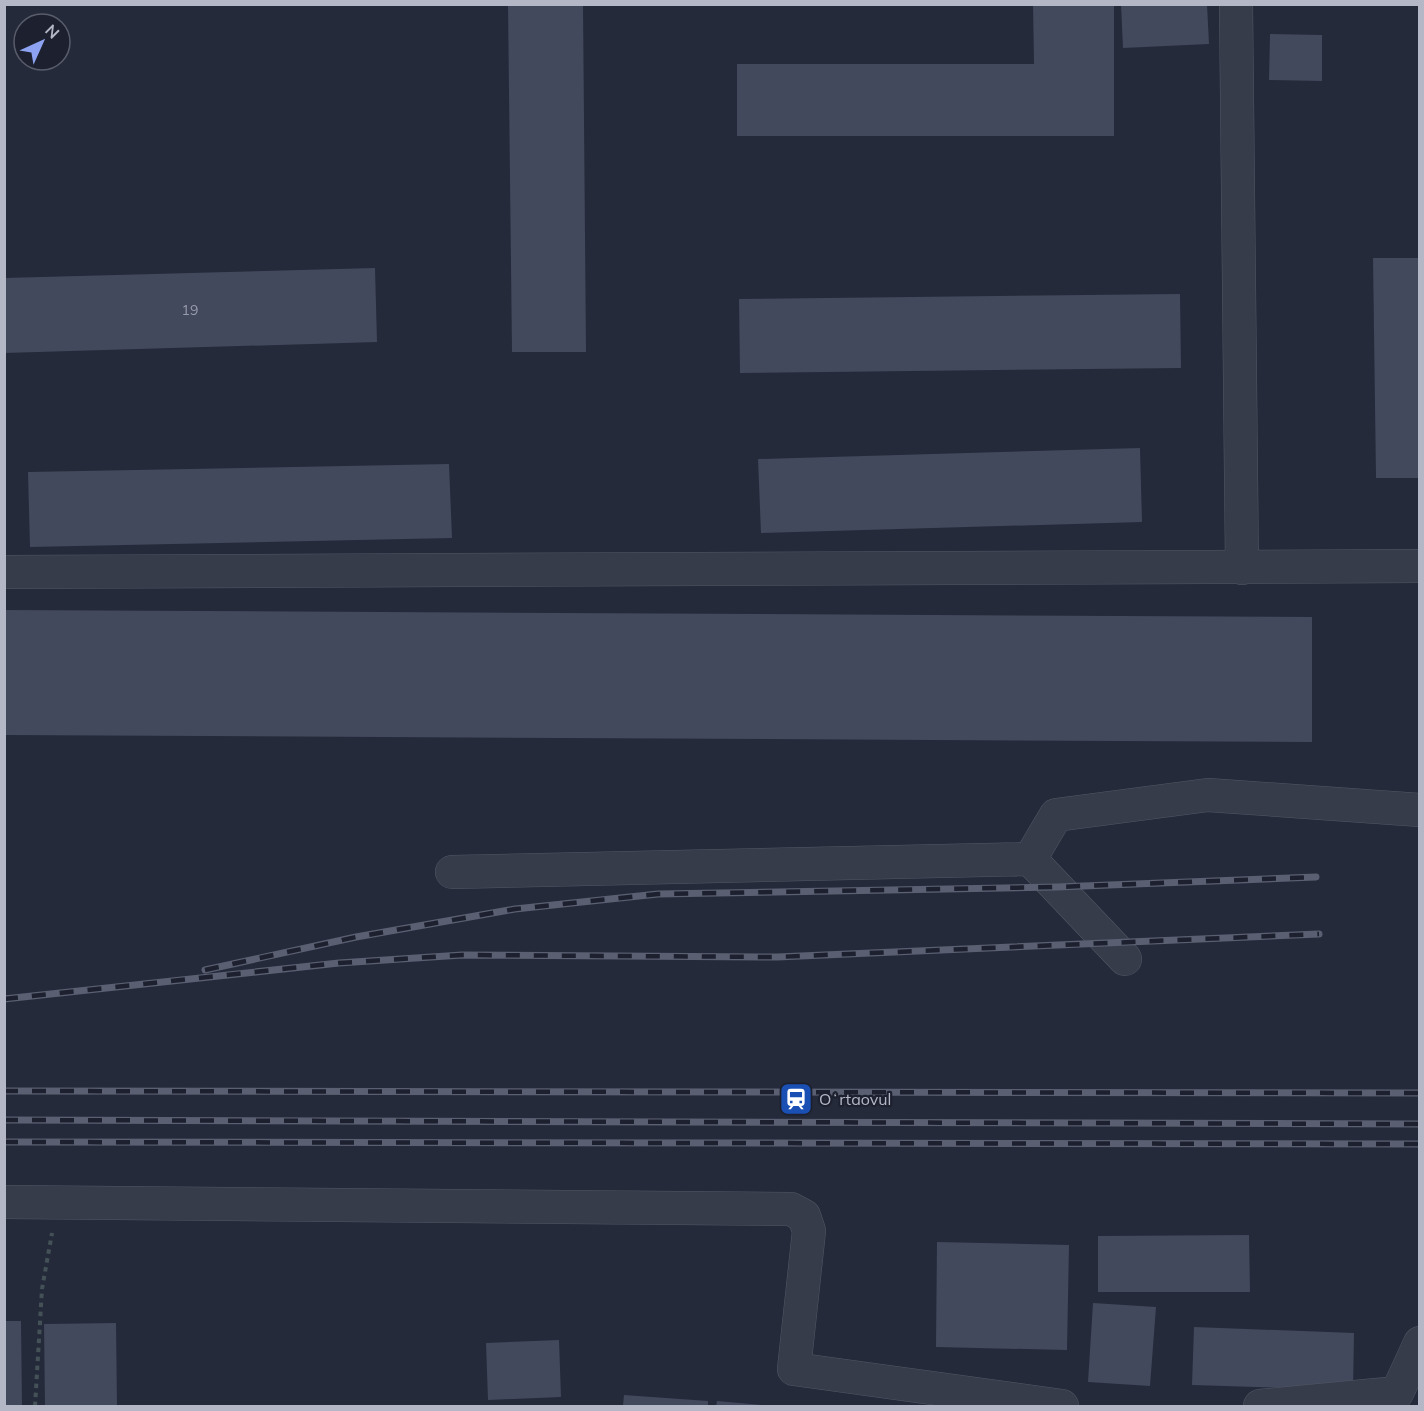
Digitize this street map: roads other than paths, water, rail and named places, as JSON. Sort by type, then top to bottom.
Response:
[{"type":"street","points":[[1236,4],[1242,567]]},
{"type":"street","points":[[4,572],[1419,566]]},
{"type":"street","points":[[1030,859],[1056,815],[1208,795],[1419,810]]},
{"type":"street","points":[[452,872],[1030,859],[1125,959]]},
{"type":"street","points":[[4,1202],[791,1209],[804,1216],[809,1231],[794,1369],[1062,1407]]},
{"type":"street","points":[[1260,1407],[1397,1393],[1419,1343]]},
{"type":"railway","points":[[205,970],[356,937],[515,909],[658,894],[1057,887],[1316,877]]},
{"type":"railway","points":[[4,999],[339,963],[462,955],[777,957],[1319,934]]},
{"type":"railway","points":[[4,1091],[1420,1093]]},
{"type":"railway","points":[[4,1120],[1420,1124]]},
{"type":"railway","points":[[4,1142],[1420,1144]]},
{"type":"place","name":"Oʻrtaovul","points":[[796,1099]]}]
